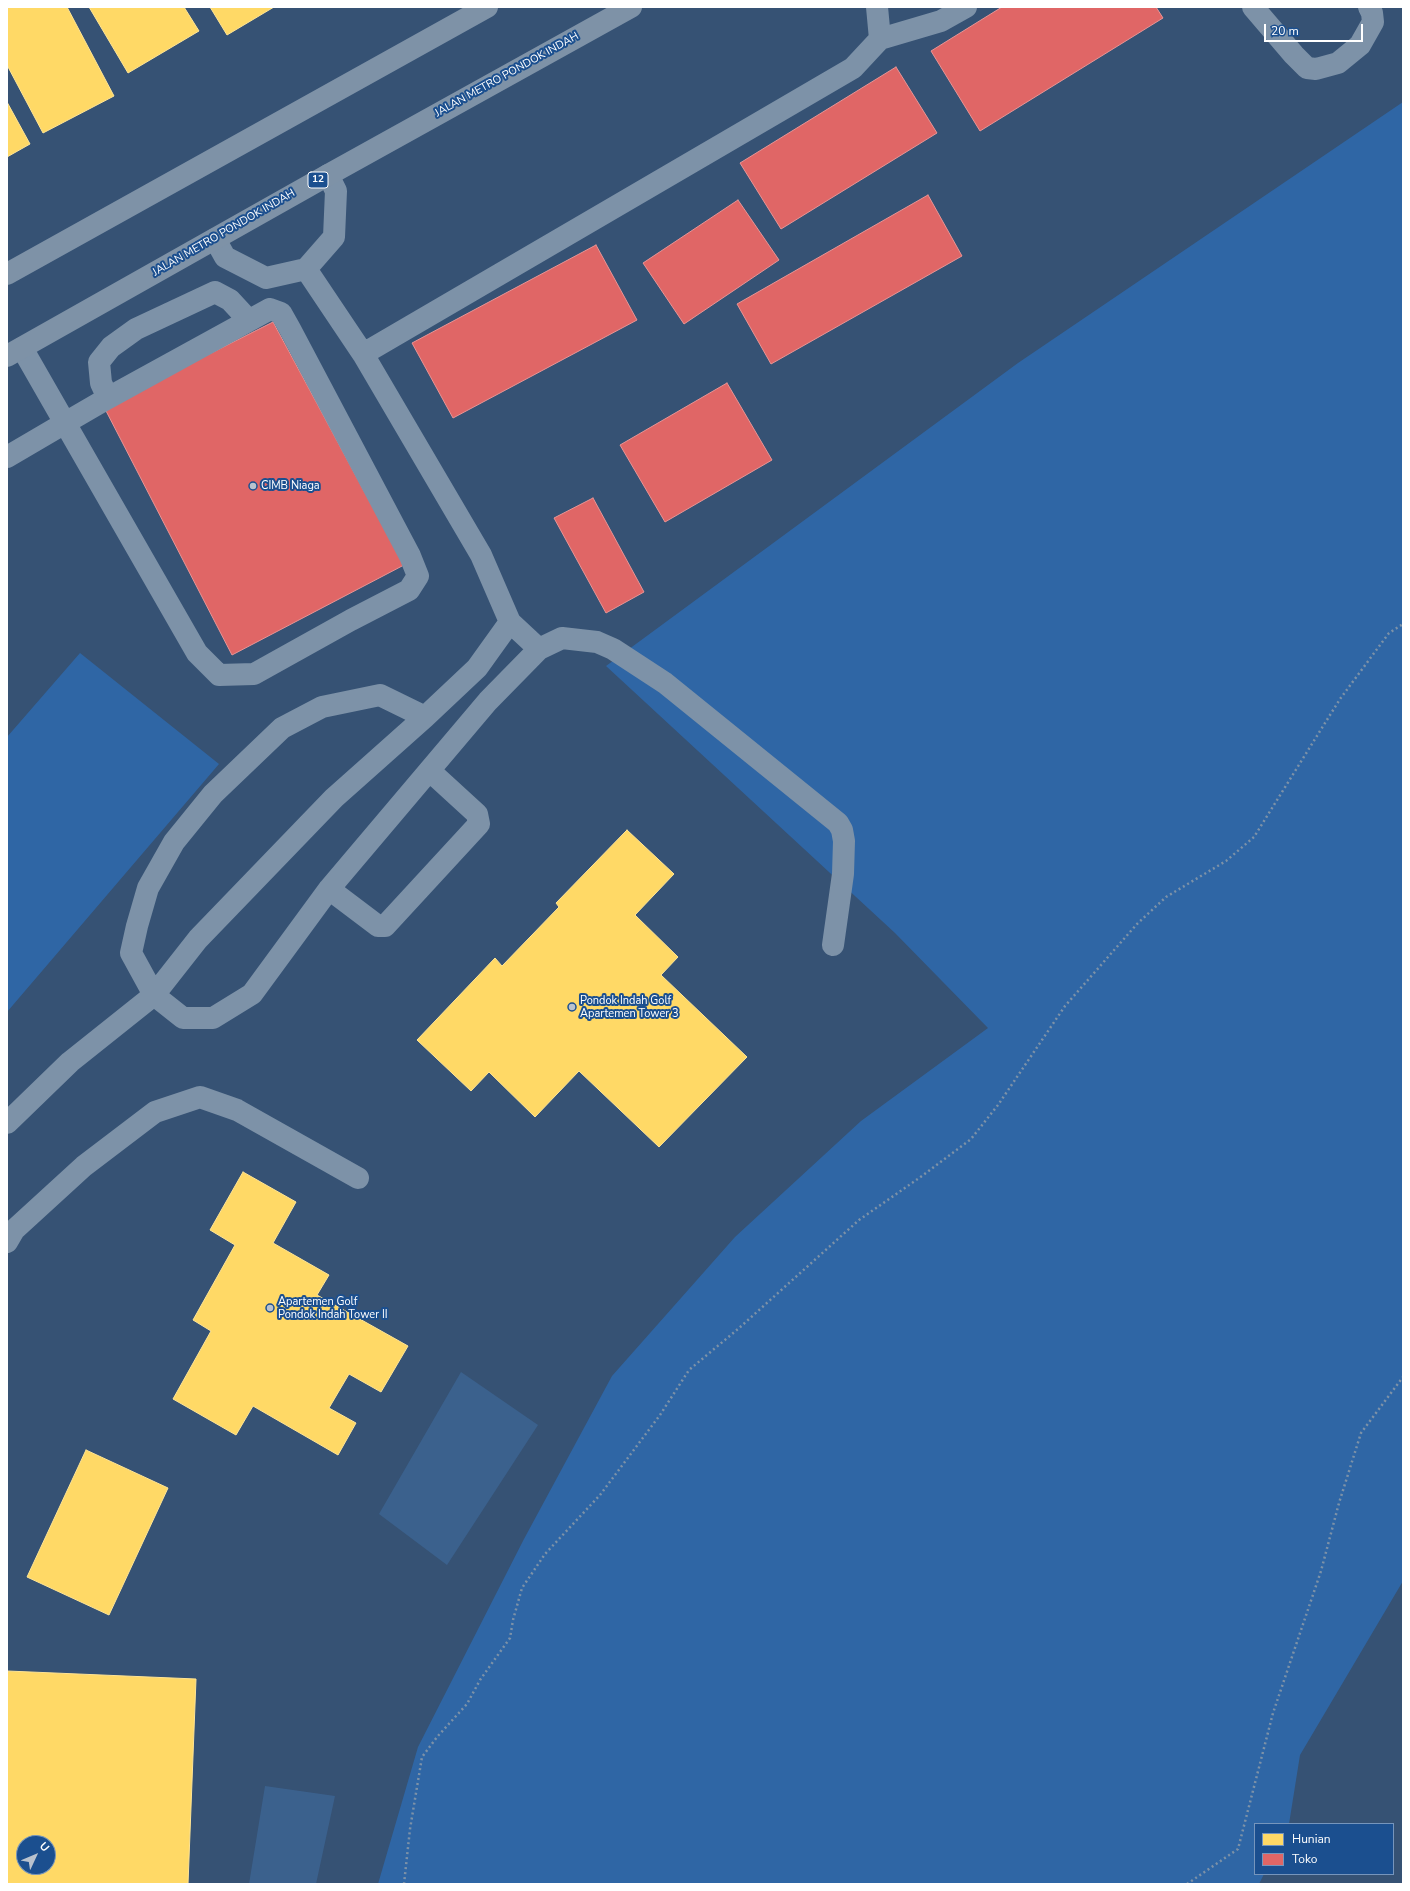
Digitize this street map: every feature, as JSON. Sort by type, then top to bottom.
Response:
[{"type":"highway","points":[[7,274],[487,7]]},
{"type":"highway","name":"JALAN METRO PONDOK INDAH","points":[[15,352],[328,174],[631,7]]},
{"type":"lane","points":[[877,7],[880,39]]},
{"type":"lane","points":[[363,354],[853,68],[880,39],[941,21],[966,7]]},
{"type":"lane","points":[[1253,7],[1307,68],[1316,69],[1338,63],[1360,45],[1373,22],[1372,13],[1369,7]]},
{"type":"lane","points":[[215,239],[225,257],[266,278],[306,269],[334,237],[336,191],[328,174]]},
{"type":"lane","points":[[306,269],[363,354],[481,555],[510,622],[539,649]]},
{"type":"lane","points":[[108,398],[101,383],[98,362],[111,347],[136,329],[215,292],[230,300],[242,313],[247,322]]},
{"type":"lane","points":[[7,457],[65,423],[108,398],[270,309],[281,313],[410,556],[418,576],[409,590],[351,620],[254,674],[219,675],[197,653],[65,423],[15,352]]},
{"type":"lane","points":[[7,1123],[70,1062],[154,995],[198,939],[334,798],[477,668],[510,622]]},
{"type":"lane","points":[[424,717],[380,695],[322,707],[282,728],[213,794],[174,842],[148,888],[131,953],[154,995],[183,1018],[213,1018],[252,994],[329,889],[488,701],[539,649],[562,638],[597,642],[613,649],[666,683],[838,823],[842,830],[844,840],[843,874],[833,945]]},
{"type":"lane","points":[[329,889],[378,926],[385,926],[479,824],[477,814],[430,771]]},
{"type":"lane","points":[[9,1232],[84,1166],[154,1112],[200,1097],[237,1110],[358,1178]]},
{"type":"path","points":[[404,1884],[410,1829],[422,1757],[437,1737],[467,1704],[480,1680],[510,1638],[512,1620],[522,1588],[537,1565],[545,1554],[600,1495],[660,1415],[690,1370],[859,1220],[971,1140],[998,1105],[1065,1006],[1136,924],[1166,897],[1226,860],[1254,837],[1340,699],[1389,633],[1403,624]]},
{"type":"path","points":[[1187,1884],[1238,1849],[1273,1713],[1321,1571],[1339,1503],[1361,1433],[1403,1377]]},
{"type":"shaded area","points":[[1403,102],[1403,1581],[1300,1755],[1289,1823],[1254,1823],[1254,1875],[1264,1875],[1259,1884],[378,1884],[418,1747],[524,1539],[612,1376],[735,1237],[861,1121],[988,1028],[895,933],[606,666],[1018,363]]},
{"type":"shaded area","points":[[80,653],[219,764],[7,1012],[7,737]]},
{"type":"shaded area","points":[[461,1372],[538,1425],[447,1565],[379,1514]]},
{"type":"shaded area","points":[[265,1786],[335,1796],[316,1884],[249,1884]]},
{"type":"building: Hunian","points":[[7,7],[67,7],[114,96],[43,133],[7,65]]},
{"type":"building: Hunian","points":[[89,7],[184,7],[199,31],[128,73]]},
{"type":"building: Hunian","points":[[210,7],[274,7],[227,35]]},
{"type":"building: Hunian","points":[[7,102],[30,144],[7,157]]},
{"type":"building: Hunian","name":"Pondok Indah Golf Apartemen Tower 3","points":[[627,830],[674,874],[635,915],[678,957],[661,975],[747,1057],[659,1147],[579,1071],[535,1117],[489,1072],[471,1091],[417,1040],[495,958],[502,966],[559,907],[556,903]]},
{"type":"building: Hunian","name":"Apartemen Golf Pondok Indah Tower II","points":[[243,1172],[296,1202],[273,1243],[329,1275],[317,1295],[408,1346],[381,1392],[349,1374],[329,1408],[356,1423],[338,1455],[253,1406],[236,1435],[173,1399],[211,1331],[193,1320],[235,1245],[210,1230]]},
{"type":"building: Hunian","points":[[86,1450],[168,1488],[109,1615],[27,1577]]},
{"type":"building: Hunian","points":[[7,1671],[196,1679],[188,1884],[7,1884]]},
{"type":"building: Toko","points":[[1002,7],[1156,7],[1163,18],[980,131],[931,51]]},
{"type":"building: Toko","points":[[896,67],[937,133],[781,229],[740,163]]},
{"type":"building: Toko","points":[[928,195],[962,256],[771,364],[737,304]]},
{"type":"building: Toko","points":[[738,200],[779,260],[684,324],[643,263]]},
{"type":"building: Toko","points":[[596,245],[637,320],[453,418],[412,343]]},
{"type":"building: Toko","name":"CIMB Niaga","points":[[273,322],[404,565],[232,655],[104,407]]},
{"type":"building: Toko","points":[[727,383],[772,460],[665,522],[620,445]]},
{"type":"building: Toko","points":[[593,498],[644,592],[606,613],[554,518]]},
{"type":"place","name":"CIMB Niaga","points":[[253,486]]},
{"type":"place","name":"Pondok Indah Golf Apartemen Tower 3","points":[[572,1007]]},
{"type":"place","name":"Apartemen Golf Pondok Indah Tower II","points":[[270,1308]]}]
